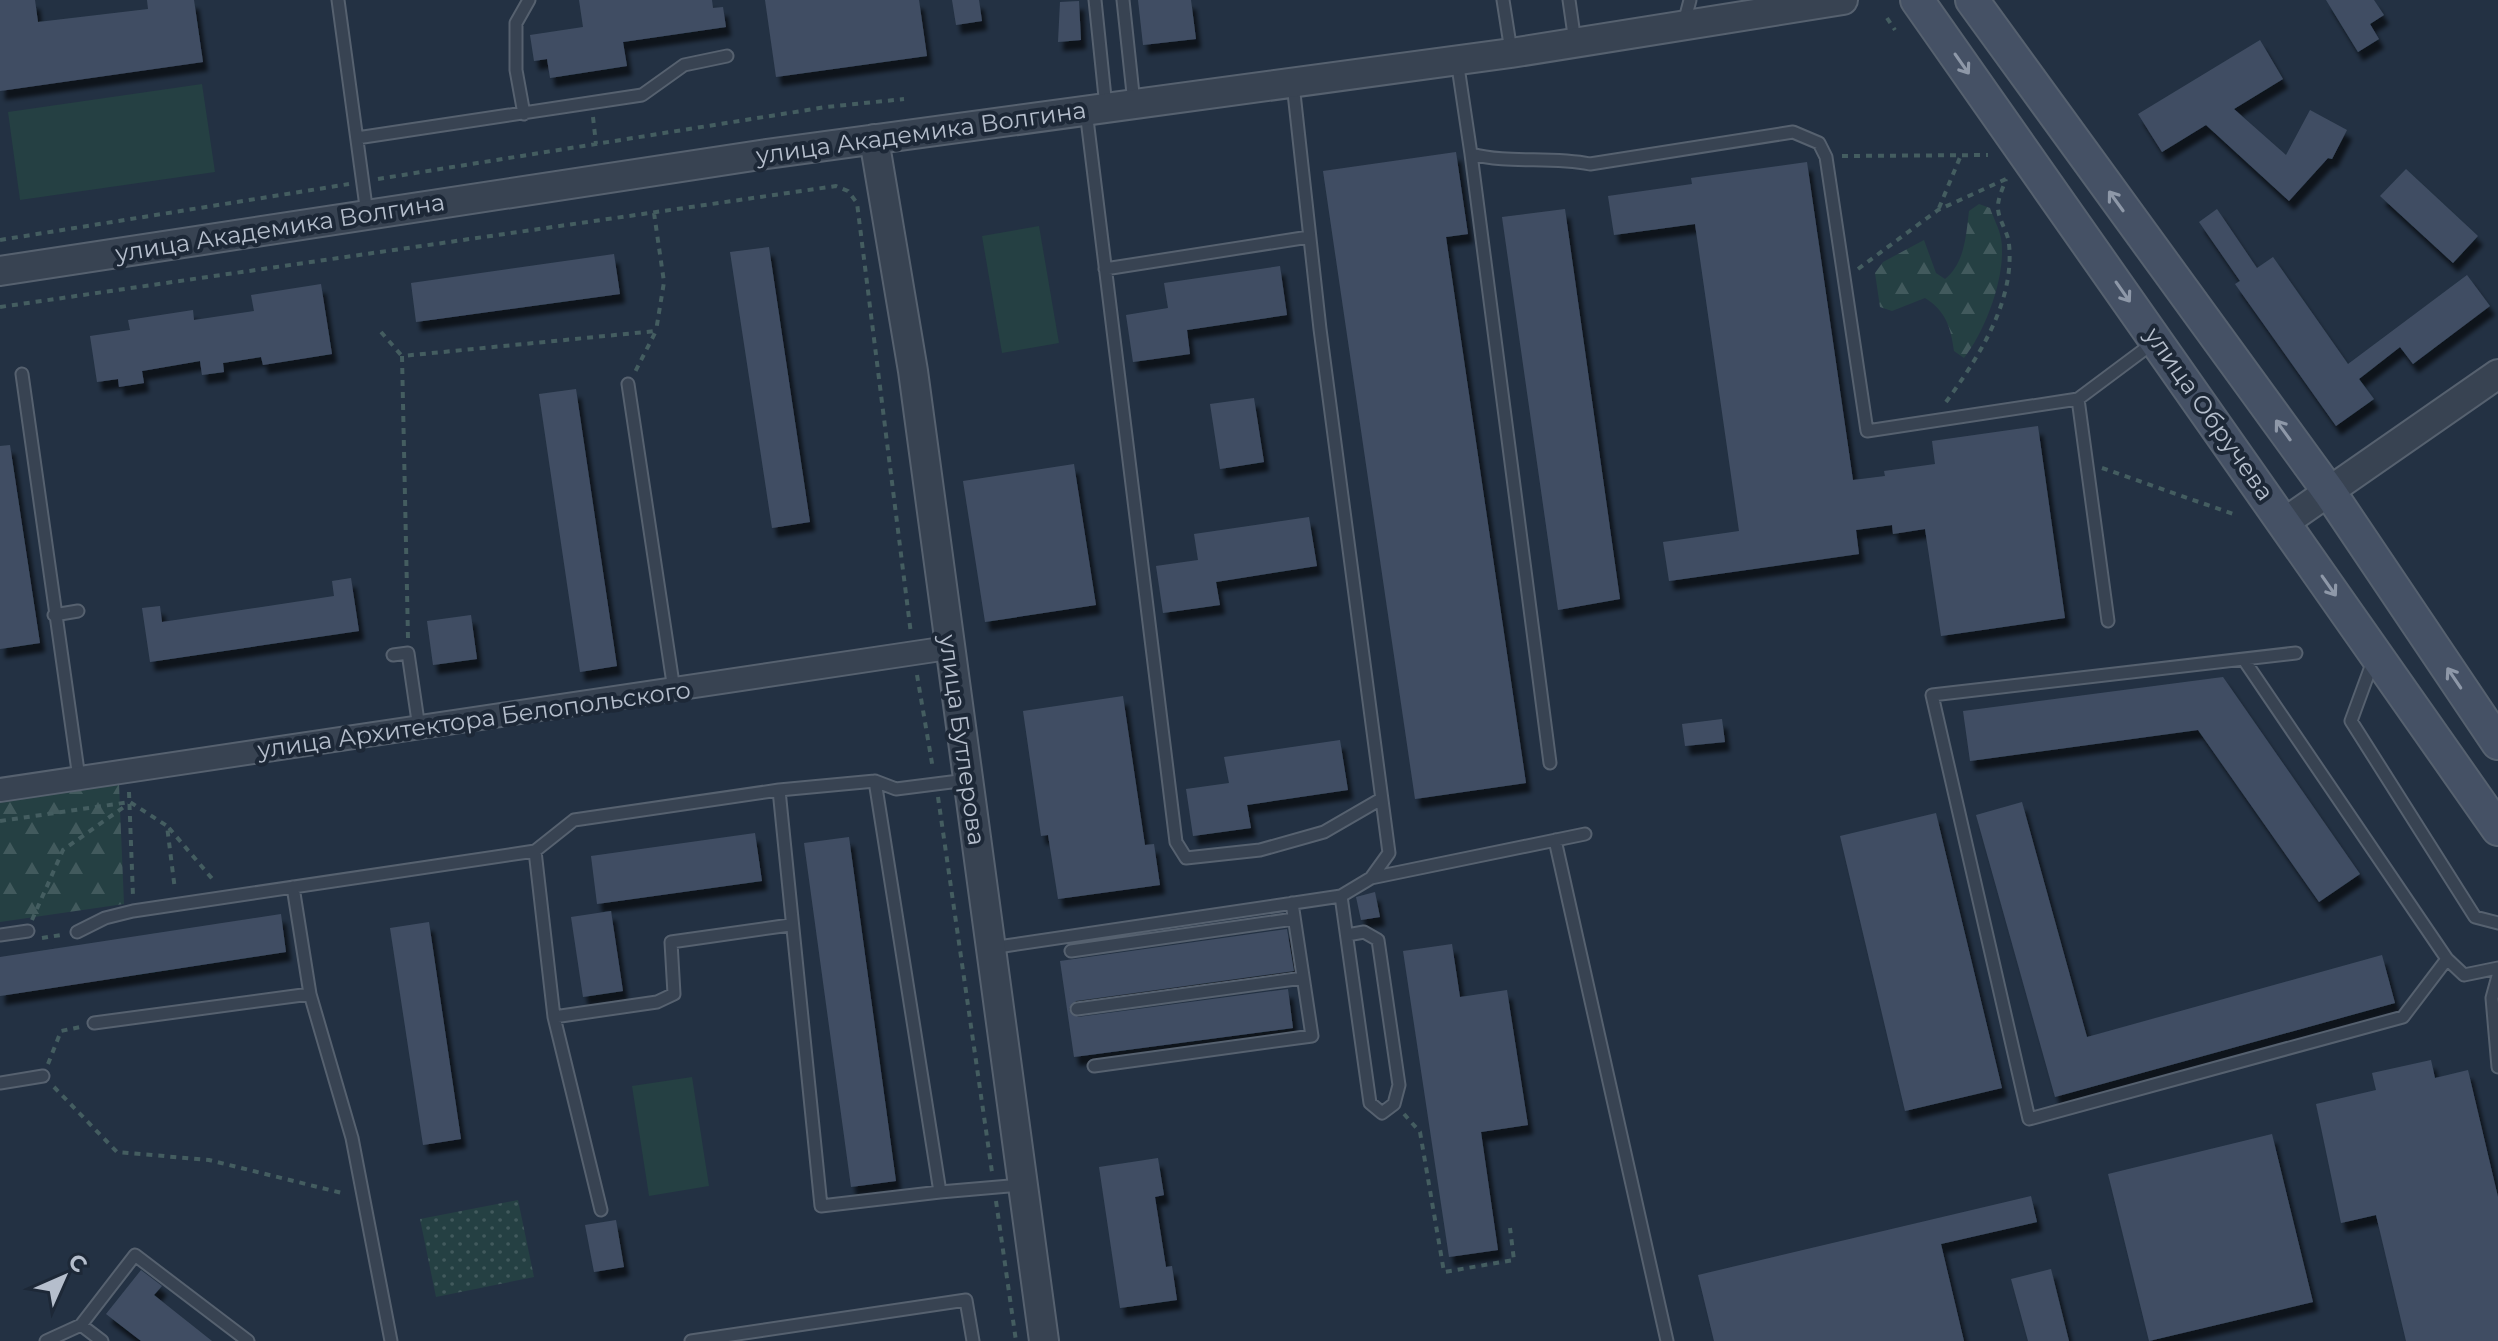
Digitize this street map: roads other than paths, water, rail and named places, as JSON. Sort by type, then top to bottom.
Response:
[{"type":"main road","name":"улица Обручева","points":[[1917,0],[2498,829]]},
{"type":"main road","name":"улица Обручева","points":[[1972,0],[2330,493],[2498,743]]},
{"type":"street","points":[[1756,15],[1786,0]]},
{"type":"street","name":"улица Академика Волгина","points":[[0,271],[874,139],[1511,53],[1575,43],[1687,13],[1756,15],[1843,0]]},
{"type":"street","name":"улица Бутлерова","points":[[874,139],[913,371],[1044,1341]]},
{"type":"street","points":[[2285,522],[2498,374]]},
{"type":"street","name":"улица Архитектора Белопольского","points":[[0,790],[948,648]]},
{"type":"lane","points":[[338,0],[368,214]]},
{"type":"lane","points":[[524,114],[516,70],[516,23],[529,0]]},
{"type":"lane","points":[[1095,0],[1096,109],[1105,269],[1176,842],[1186,858],[1260,850],[1324,832],[1381,799]]},
{"type":"lane","points":[[1123,0],[1134,104]]},
{"type":"lane","points":[[1503,0],[1511,53]]},
{"type":"lane","points":[[1569,0],[1575,43]]},
{"type":"lane","points":[[357,138],[642,95],[684,65],[727,56]]},
{"type":"lane","points":[[1457,60],[1550,763]]},
{"type":"lane","points":[[1293,82],[1309,237],[1389,853],[1371,878]]},
{"type":"lane","points":[[1471,154],[1494,160],[1558,158],[1590,164],[1793,132],[1819,143],[1826,157],[1867,431],[2078,399],[2157,340]]},
{"type":"lane","points":[[1105,269],[1309,237]]},
{"type":"lane","points":[[22,374],[79,778]]},
{"type":"lane","points":[[628,384],[675,690]]},
{"type":"lane","points":[[2078,399],[2108,621]]},
{"type":"lane","points":[[54,615],[78,611]]},
{"type":"lane","points":[[393,655],[408,653],[419,729]]},
{"type":"lane","points":[[2296,653],[1932,695],[2029,1119],[2403,1017],[2447,959]]},
{"type":"lane","points":[[2376,653],[2351,721],[2475,917],[2498,923]]},
{"type":"lane","points":[[2244,660],[2447,959],[2464,975],[2498,968]]},
{"type":"lane","points":[[77,932],[105,918],[133,911],[535,851],[574,820],[779,790],[875,781],[896,789],[967,780]]},
{"type":"lane","points":[[875,781],[940,1192]]},
{"type":"lane","points":[[779,790],[790,925],[821,1206],[1023,1185]]},
{"type":"lane","points":[[990,948],[1341,896],[1371,878],[1585,834]]},
{"type":"lane","points":[[1555,840],[1667,1341]]},
{"type":"lane","points":[[535,851],[554,1017],[601,1210]]},
{"type":"lane","points":[[293,887],[310,994],[338,1082],[391,1341]]},
{"type":"lane","points":[[1341,896],[1370,1103],[1382,1113],[1394,1104],[1399,1085],[1378,940],[1364,932],[1347,935]]},
{"type":"lane","points":[[1094,1066],[1312,1036],[1292,903]]},
{"type":"lane","points":[[1071,951],[1294,919]]},
{"type":"lane","points":[[554,1017],[657,1002],[674,994],[671,942],[790,925]]},
{"type":"lane","points":[[0,935],[28,931]]},
{"type":"lane","points":[[2498,976],[2492,998],[2498,1067]]},
{"type":"lane","points":[[1077,1009],[1303,978]]},
{"type":"lane","points":[[94,1023],[310,994]]},
{"type":"lane","points":[[0,1083],[43,1076]]},
{"type":"lane","points":[[46,1341],[81,1325],[135,1255],[248,1341]]},
{"type":"lane","points":[[691,1341],[966,1300],[973,1341]]},
{"type":"lane","points":[[81,1325],[102,1341]]}]
